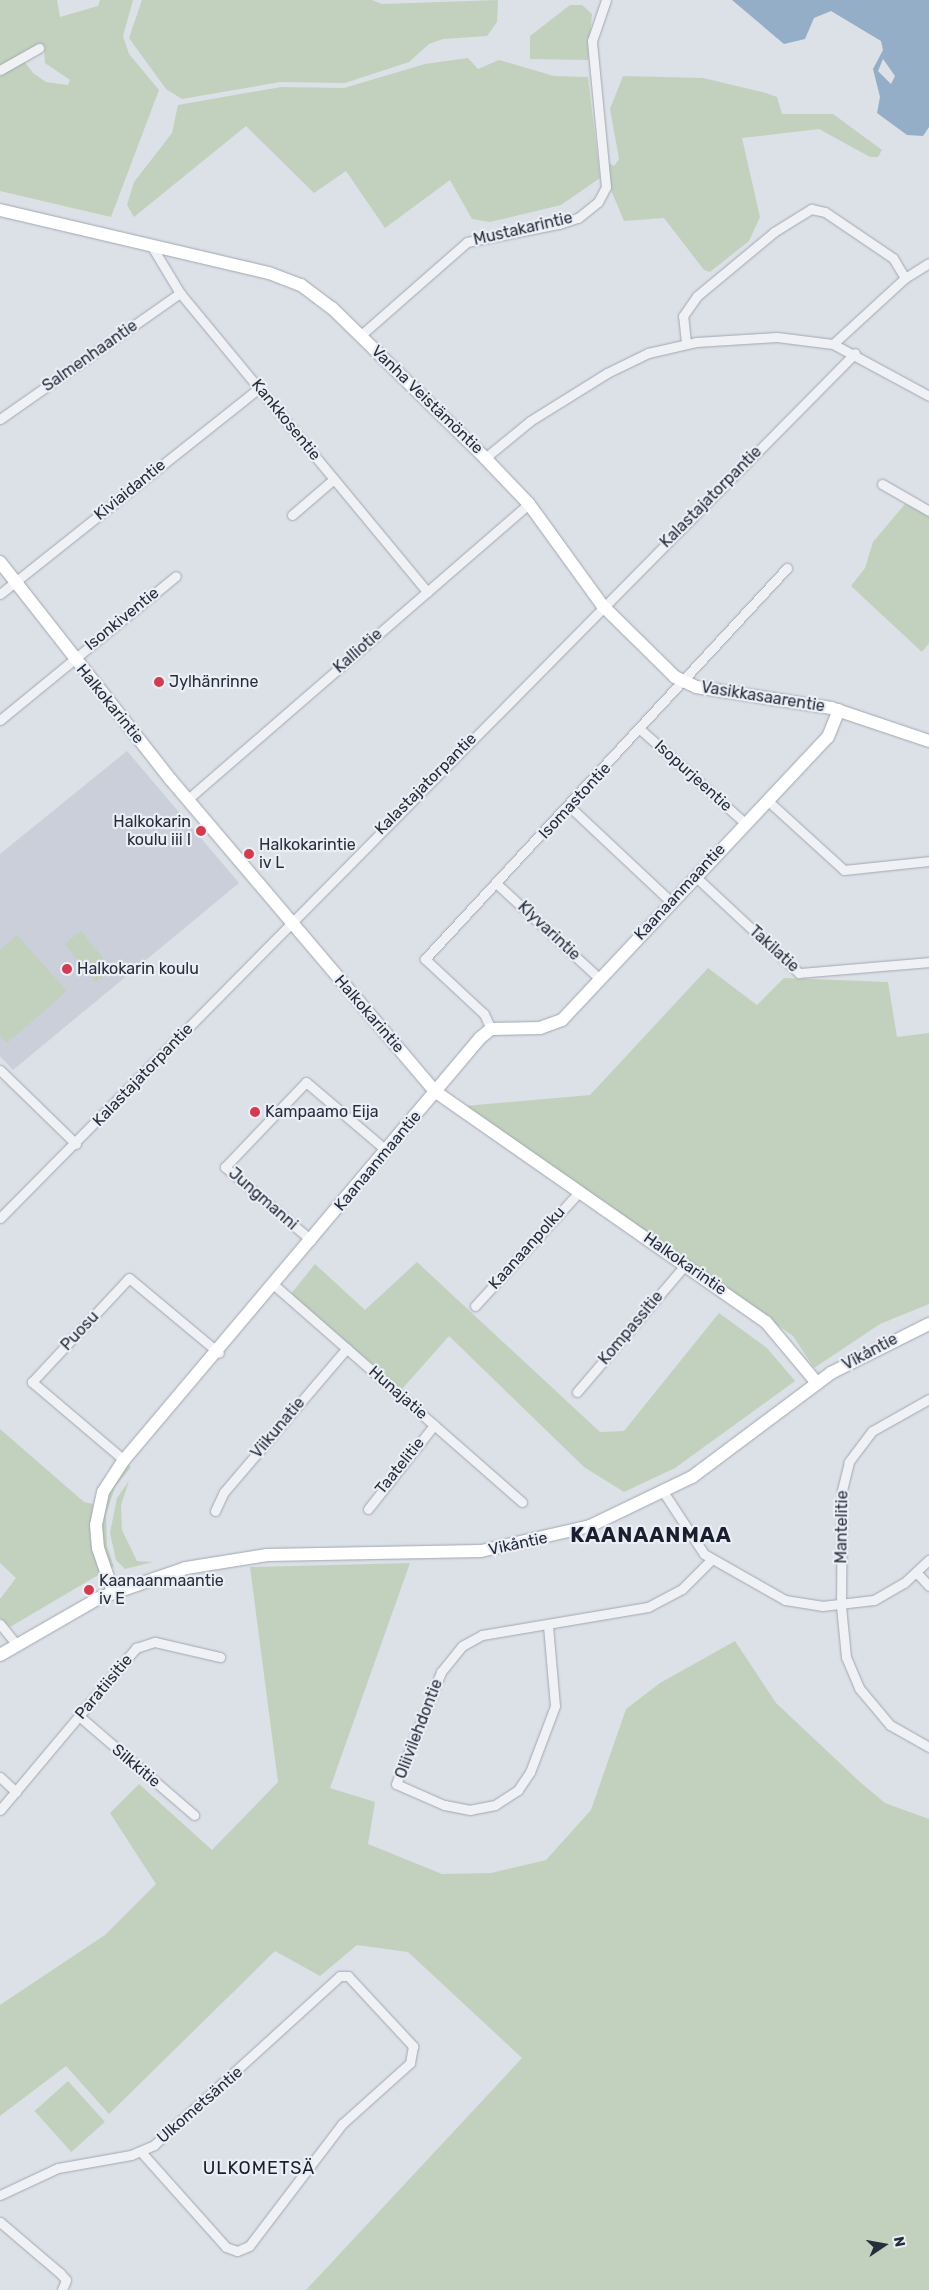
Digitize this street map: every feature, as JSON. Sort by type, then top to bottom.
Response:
[{"type":"street","name":"Mustakarintie","points":[[360,336],[466,242],[559,224],[578,218],[598,202],[606,187],[592,41],[606,0]]},
{"type":"street","points":[[0,70],[39,48]]},
{"type":"street","points":[[686,343],[683,316],[697,296],[774,232],[811,209],[825,212],[887,253],[905,278]]},
{"type":"street","name":"Vanha Veistämöntie","points":[[0,210],[269,273],[301,285],[360,336],[485,458],[587,384],[648,353],[686,343],[740,337],[833,344],[854,353],[929,396]]},
{"type":"street","name":"Kankkosentie","points":[[151,245],[180,293],[260,387],[427,592]]},
{"type":"street","points":[[833,344],[905,278],[929,263]]},
{"type":"street","name":"Salmenhaantie","points":[[0,419],[180,293]]},
{"type":"street","name":"Kalastajatorpantie","points":[[0,1218],[76,1144],[290,921],[854,353]]},
{"type":"street","name":"Kiviaidantie","points":[[0,594],[260,387]]},
{"type":"street","name":"Vasikkasaarentie","points":[[485,458],[529,504],[602,605],[684,681],[839,710],[929,741]]},
{"type":"street","points":[[292,515],[334,479]]},
{"type":"street","points":[[882,484],[929,511]]},
{"type":"street","name":"Kalliotie","points":[[188,798],[529,504]]},
{"type":"street","name":"Halkokarintie","points":[[0,562],[73,658],[188,798],[436,1092],[686,1264],[778,1332],[817,1383]]},
{"type":"street","name":"Isomastontie","points":[[491,1029],[484,1014],[425,960],[570,807],[787,568]]},
{"type":"street","name":"Isonkiventie","points":[[0,720],[73,658],[176,576]]},
{"type":"street","name":"Kaanaanmaantie","points":[[113,1592],[98,1548],[96,1525],[103,1492],[124,1460],[219,1353],[273,1284],[491,1029],[553,1025],[600,979],[744,822],[828,737],[839,710]]},
{"type":"street","name":"Isopurjeentie","points":[[641,730],[744,822]]},
{"type":"street","points":[[767,800],[844,870],[929,861]]},
{"type":"street","points":[[570,807],[670,902]]},
{"type":"street","name":"Takilatie","points":[[696,876],[798,973],[929,962]]},
{"type":"street","name":"Klyvarintie","points":[[497,884],[600,979]]},
{"type":"street","points":[[0,1070],[76,1144]]},
{"type":"street","name":"Jungmanni","points":[[311,1240],[225,1168],[306,1082],[387,1151]]},
{"type":"street","name":"Kaanaanpolku","points":[[475,1306],[580,1191]]},
{"type":"street","name":"Kompassitie","points":[[577,1392],[686,1264]]},
{"type":"street","name":"Puosu","points":[[124,1460],[32,1382],[129,1278],[219,1353]]},
{"type":"street","name":"Hunajatie","points":[[273,1284],[522,1502]]},
{"type":"street","name":"Vikåntie","points":[[113,1592],[186,1568],[258,1556],[481,1551],[590,1526],[664,1493],[718,1460],[817,1383],[884,1343],[929,1324]]},
{"type":"street","name":"Viikunatie","points":[[215,1511],[224,1492],[346,1348]]},
{"type":"street","name":"Mantelitie","points":[[929,1399],[872,1431],[850,1462],[842,1491],[841,1606],[846,1657],[860,1688],[890,1725],[929,1746]]},
{"type":"street","name":"Taatelitie","points":[[368,1509],[434,1425]]},
{"type":"street","points":[[664,1493],[698,1546],[712,1560],[785,1600],[841,1606],[874,1600],[916,1572],[929,1560]]},
{"type":"street","name":"Oliivilehdontie","points":[[548,1626],[555,1706],[530,1772],[518,1790],[495,1804],[470,1810],[444,1805],[396,1784],[451,1656],[482,1636],[648,1608],[682,1589],[712,1560]]},
{"type":"street","points":[[916,1572],[929,1586]]},
{"type":"street","points":[[0,1655],[113,1592]]},
{"type":"street","points":[[0,1624],[17,1645]]},
{"type":"street","name":"Paratiisitie","points":[[0,1810],[140,1645],[164,1644],[220,1657]]},
{"type":"street","name":"Silkkitie","points":[[79,1716],[194,1815]]},
{"type":"street","points":[[0,1777],[16,1792]]},
{"type":"street","name":"Ulkometsäntie","points":[[0,2195],[72,2164],[141,2152],[166,2136],[344,1976],[413,2046],[413,2058],[342,2124],[249,2246],[237,2251],[226,2247],[141,2152]]},
{"type":"street","points":[[0,2222],[60,2273],[66,2280],[62,2290]]},
{"type":"shaded area","name":"Halkokarin koulu","points":[[127,751],[239,883],[13,1070],[0,1056],[0,854]]},
{"type":"green space","points":[[0,0],[57,0],[60,17],[98,6],[100,0],[133,0],[123,36],[129,54],[159,90],[111,217],[0,191]],"holes":[[[39,48],[44,48],[45,63],[70,80],[68,85],[46,82],[33,73],[24,61]]]},
{"type":"green space","points":[[142,0],[372,0],[382,4],[498,0],[497,22],[487,36],[443,39],[429,44],[409,62],[345,83],[280,82],[182,99],[166,89],[129,38]]},
{"type":"green space","points":[[570,5],[582,5],[592,14],[588,60],[530,59],[530,36]]},
{"type":"green space","points":[[468,58],[478,69],[499,60],[554,76],[588,77],[600,178],[561,205],[490,222],[472,219],[450,180],[385,228],[346,171],[314,193],[246,126],[134,217],[127,205],[134,182],[172,133],[178,105],[281,87],[344,88],[425,64]]},
{"type":"green space","points":[[623,76],[703,78],[766,93],[777,97],[782,114],[833,114],[882,150],[878,157],[870,157],[819,129],[742,138],[760,217],[749,241],[710,272],[704,270],[664,218],[624,221],[611,190],[609,163],[614,166],[619,159],[610,109]]},
{"type":"green space","points":[[905,504],[929,516],[929,643],[922,652],[851,586],[865,568],[873,542]]},
{"type":"green space","points":[[81,931],[112,969],[96,982],[65,944]]},
{"type":"green space","points":[[17,935],[67,991],[7,1043],[0,1035],[0,950]]},
{"type":"green space","points":[[708,968],[757,1005],[784,978],[888,982],[897,1037],[929,1033],[929,1304],[880,1324],[814,1368],[793,1336],[465,1106],[590,1095]]},
{"type":"green space","points":[[417,1262],[600,1432],[624,1431],[719,1313],[767,1348],[795,1381],[675,1468],[624,1492],[584,1467],[449,1336],[402,1389],[290,1295],[315,1264],[365,1310]]},
{"type":"green space","points":[[0,1429],[84,1502],[93,1504],[90,1538],[100,1574],[10,1627],[0,1618],[0,1599],[16,1578],[0,1563]]},
{"type":"green space","points":[[127,1464],[131,1467],[115,1487],[106,1515],[107,1546],[114,1567],[109,1568],[102,1547],[102,1514],[112,1485]]},
{"type":"green space","points":[[129,1481],[121,1505],[122,1530],[137,1561],[153,1562],[125,1569],[116,1560],[110,1533],[117,1498]]},
{"type":"green space","points":[[410,1563],[330,1788],[375,1802],[368,1844],[442,1874],[491,1873],[546,1860],[591,1810],[626,1709],[660,1683],[735,1641],[776,1703],[860,1782],[885,1803],[929,1819],[929,2290],[306,2290],[522,2058],[408,1952],[357,1945],[320,1976],[275,1951],[109,2114],[66,2066],[0,2116],[0,2005],[105,1935],[156,1884],[110,1813],[139,1784],[212,1850],[278,1782],[250,1567]]},
{"type":"green space","points":[[68,2081],[105,2122],[71,2152],[35,2111]]},
{"type":"water","points":[[732,0],[929,0],[929,127],[923,136],[907,135],[877,113],[880,97],[873,69],[883,50],[881,41],[831,11],[814,18],[805,39],[784,44]],"holes":[[[883,59],[895,76],[891,84],[878,71]]]},
{"type":"place","name":"Jylhänrinne","points":[[159,682]]},
{"type":"place","name":"Halkokarin koulu iii I","points":[[201,831]]},
{"type":"place","name":"Halkokarintie iv L","points":[[249,854]]},
{"type":"place","name":"Halkokarin koulu","points":[[67,969]]},
{"type":"place","name":"Kampaamo Eija","points":[[255,1112]]},
{"type":"place","name":"Kaanaanmaantie iv E","points":[[89,1590]]},
{"type":"district","name":"KAANAANMAA","points":[[651,1535]]},
{"type":"district","name":"ULKOMETSÄ","points":[[259,2168]]}]
